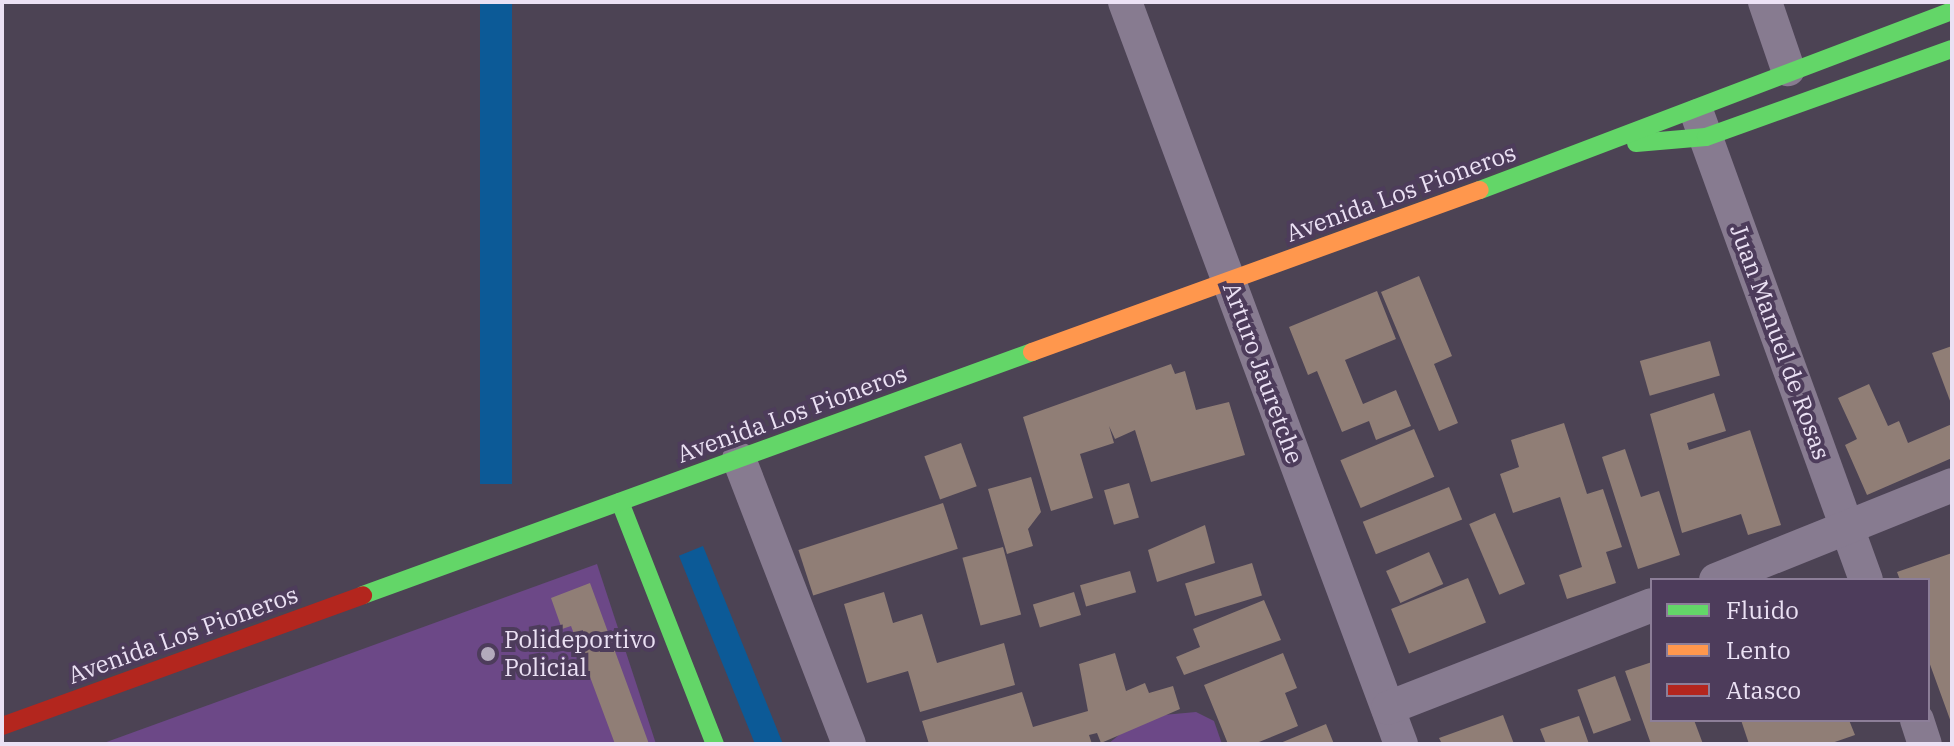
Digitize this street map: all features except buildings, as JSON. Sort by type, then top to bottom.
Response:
[{"type":"main road","name":"Avenida Los Pioneros","points":[[2,726],[1598,147],[1694,104],[1952,11]]},
{"type":"main road","name":"Avenida Los Pioneros","points":[[1598,147],[1706,137],[1952,49]]},
{"type":"main road","points":[[620,502],[715,744]]},
{"type":"street","name":"Arturo Jauretche","points":[[1125,2],[1401,744]]},
{"type":"street","points":[[1765,2],[1788,69]]},
{"type":"street","name":"Juan Manuel de Rosas","points":[[1694,104],[1865,578]]},
{"type":"street","points":[[739,459],[849,744]]},
{"type":"street","points":[[1721,578],[1952,485]]},
{"type":"street","points":[[1388,708],[1650,606]]},
{"type":"street","points":[[1918,722],[1925,744]]},
{"type":"shaded area","name":"Polideportivo Policial","points":[[597,564],[656,744],[101,744]]},
{"type":"shaded area","points":[[1196,712],[1214,721],[1222,744],[1108,744],[1141,717]]},
{"type":"water","points":[[480,2],[512,2],[512,484],[480,484]]},
{"type":"water","points":[[703,546],[783,744],[755,744],[679,556]]},
{"type":"traffic: fast","points":[[1480,190],[1952,11]]},
{"type":"traffic: fast","points":[[1636,143],[1706,137],[1952,49]]},
{"type":"traffic: fast","points":[[363,595],[1032,352]]},
{"type":"traffic: fast","points":[[620,502],[715,744]]},
{"type":"traffic: slow","points":[[1032,352],[1480,190]]},
{"type":"traffic: jam","points":[[2,726],[363,595]]},
{"type":"place","name":"Polideportivo Policial","points":[[488,654]]}]
